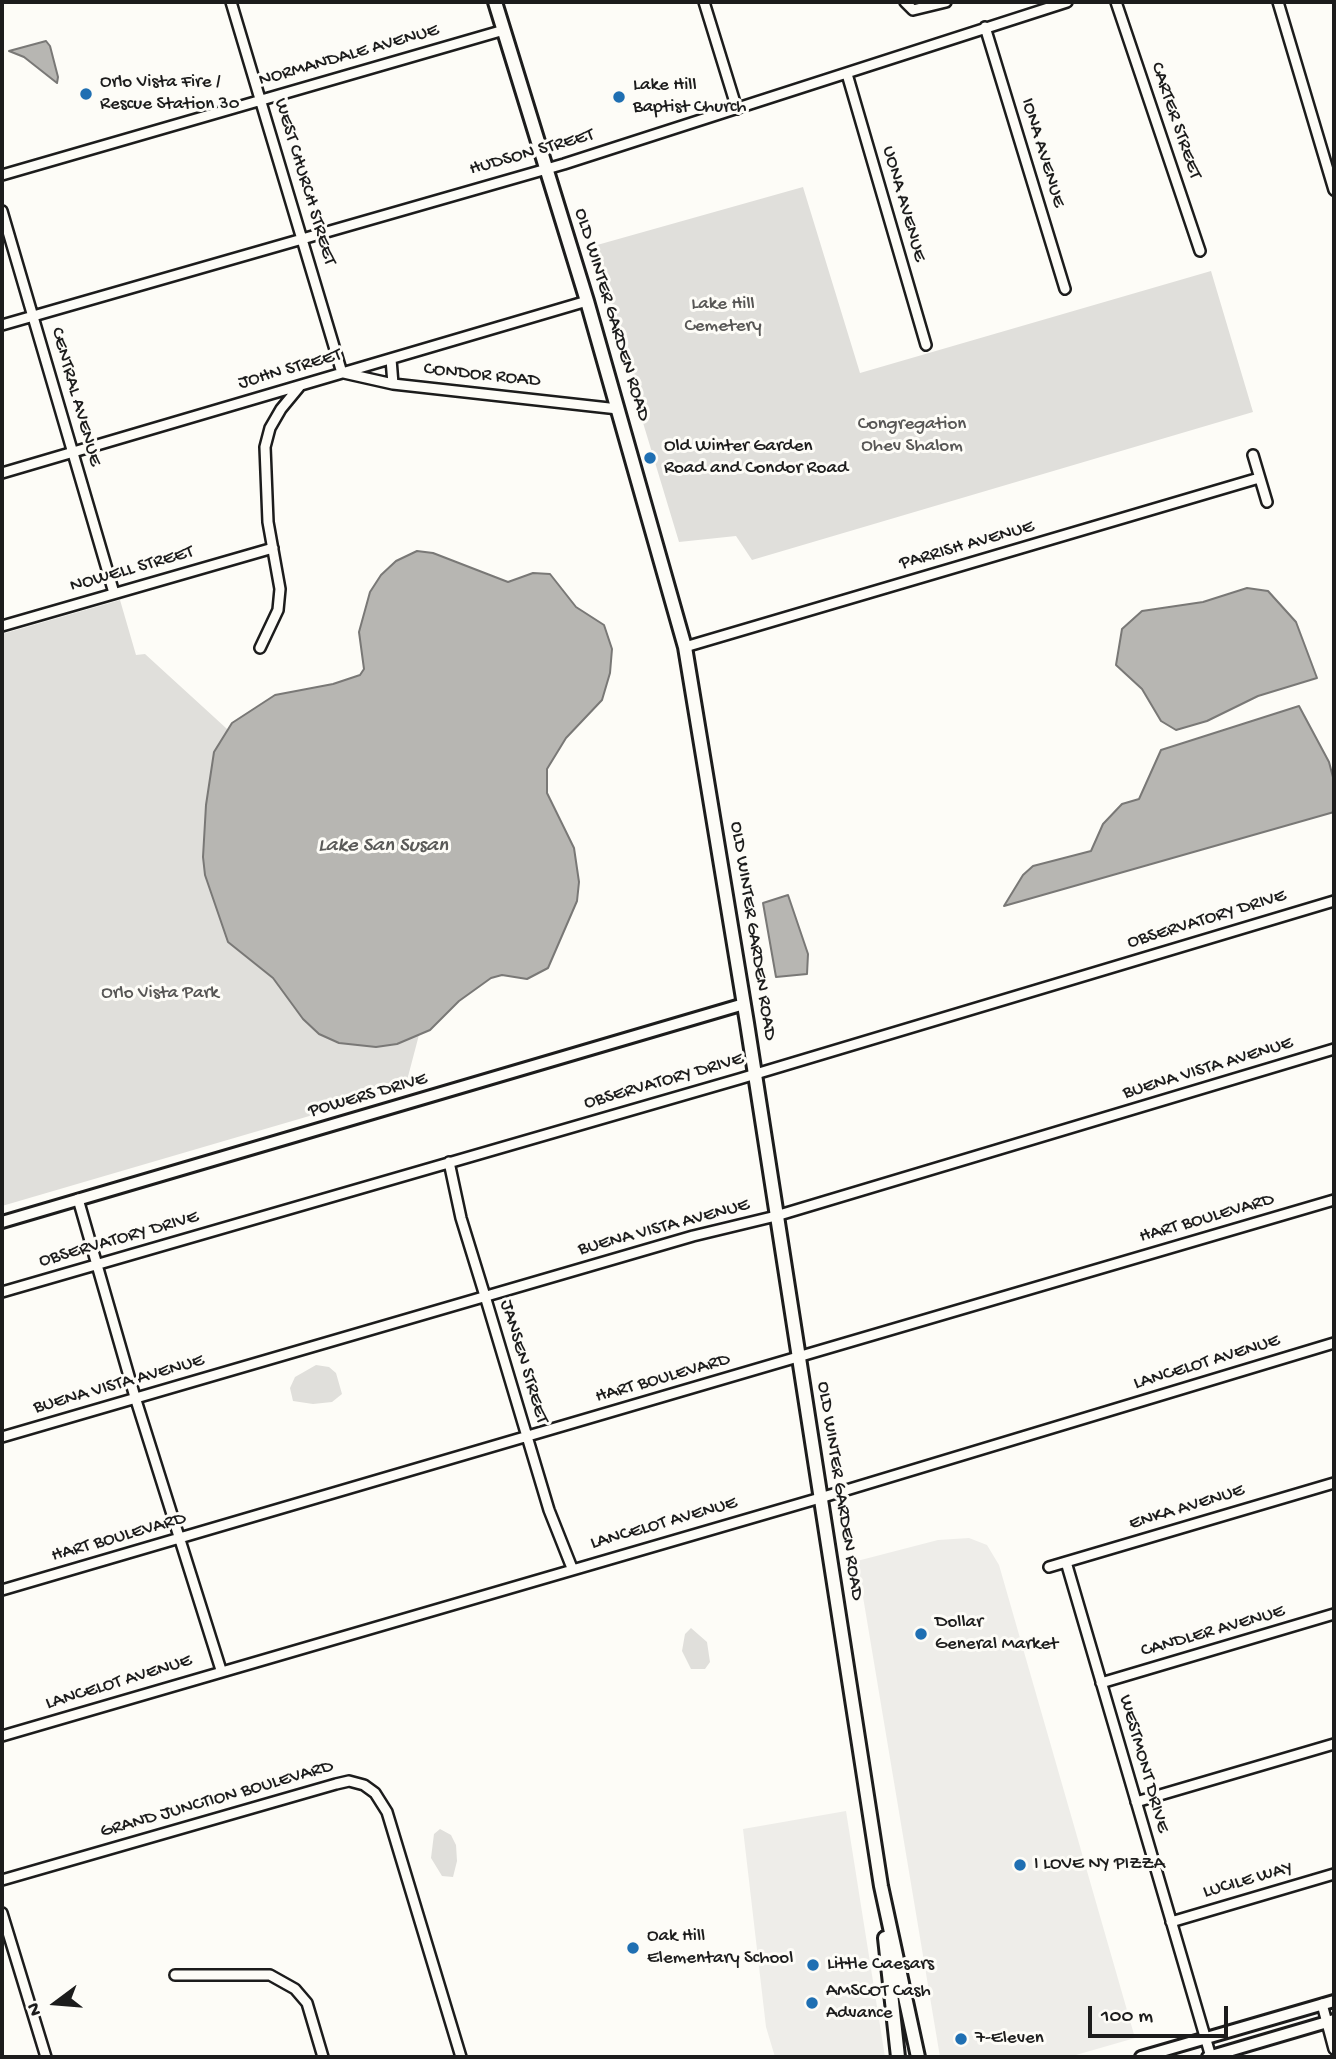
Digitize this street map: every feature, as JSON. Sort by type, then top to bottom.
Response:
[{"type":"main road","name":"OLD WINTER GARDEN ROAD","points":[[495,2],[587,302],[685,647],[744,1004],[881,1886],[898,2057]]},
{"type":"main road","name":"OLD WINTER GARDEN ROAD","points":[[881,1886],[918,2057]]},
{"type":"street","name":"WEST CHURCH STREET","points":[[231,2],[342,373]]},
{"type":"street","points":[[705,2],[737,109]]},
{"type":"street","points":[[905,2],[913,10],[920,10],[946,2]]},
{"type":"street","name":"HUDSON STREET","points":[[2,325],[547,168],[1067,2]]},
{"type":"street","name":"CARTER STREET","points":[[1116,2],[1200,251]]},
{"type":"street","points":[[1278,2],[1334,190]]},
{"type":"street","name":"IONA AVENUE","points":[[985,27],[1065,289]]},
{"type":"street","name":"NORMANDALE AVENUE","points":[[2,175],[504,30]]},
{"type":"street","name":"UONA AVENUE","points":[[847,74],[926,345]]},
{"type":"street","name":"CENTRAL AVENUE","points":[[2,211],[114,593]]},
{"type":"street","name":"JOHN STREET","points":[[2,473],[587,302]]},
{"type":"street","points":[[391,359],[393,384]]},
{"type":"street","name":"CONDOR ROAD","points":[[342,373],[393,384],[618,409]]},
{"type":"street","points":[[260,649],[278,610],[279,570],[273,548],[265,447],[270,428],[281,409],[302,384]]},
{"type":"street","points":[[1253,455],[1267,502]]},
{"type":"street","name":"PARRISH AVENUE","points":[[685,647],[1259,478]]},
{"type":"street","name":"NOWELL STREET","points":[[2,625],[273,548]]},
{"type":"street","name":"OBSERVATORY DRIVE","points":[[2,1292],[755,1074],[1334,901]]},
{"type":"street","name":"POWERS DRIVE","points":[[2,1222],[744,1004]]},
{"type":"street","name":"BUENA VISTA AVENUE","points":[[2,1437],[693,1236],[776,1216],[1334,1049]]},
{"type":"street","name":"JANSEN STREET","points":[[449,1163],[461,1218],[527,1437],[572,1568]]},
{"type":"street","points":[[78,1199],[135,1397],[221,1670]]},
{"type":"street","name":"HART BOULEVARD","points":[[2,1590],[1334,1200]]},
{"type":"street","name":"LANCELOT AVENUE","points":[[2,1736],[221,1670],[820,1498],[1334,1343]]},
{"type":"street","name":"ENKA AVENUE","points":[[1049,1567],[1334,1483]]},
{"type":"street","name":"WESTMONT DRIVE","points":[[1066,1562],[1210,2057]]},
{"type":"street","name":"CANDLER AVENUE","points":[[1101,1683],[1334,1614]]},
{"type":"street","points":[[1136,1802],[1334,1744]]},
{"type":"street","name":"GRAND JUNCTION BOULEVARD","points":[[2,1880],[336,1784],[349,1781],[364,1785],[375,1793],[387,1812],[461,2057]]},
{"type":"street","name":"LUCILE WAY","points":[[1171,1922],[1334,1874]]},
{"type":"street","points":[[2,1913],[46,2057]]},
{"type":"street","points":[[175,1975],[270,1975],[295,1989],[307,2003],[323,2057]]},
{"type":"street","points":[[1140,2057],[1334,2001]]},
{"type":"street","points":[[1322,2004],[1331,2021],[1334,2049]]},
{"type":"street","points":[[1210,2057],[1331,2021]]},
{"type":"shaded area","points":[[969,1538],[987,1545],[999,1565],[1135,2038],[1069,2057],[940,2057],[857,1561],[938,1540]]},
{"type":"shaded area","points":[[846,1811],[885,2057],[775,2057],[766,2027],[743,1829]]},
{"type":"green space","name":"Congregation Ohev Shalom","points":[[803,187],[860,373],[1211,271],[1253,412],[752,560],[736,536],[679,542],[590,247]]},
{"type":"green space","name":"Orlo Vista Park","points":[[120,600],[136,655],[145,654],[284,781],[430,993],[405,1088],[2,1206],[2,634]]},
{"type":"green space","points":[[316,1365],[329,1367],[336,1373],[342,1394],[332,1402],[313,1404],[293,1401],[290,1388],[295,1377]]},
{"type":"green space","points":[[691,1628],[707,1642],[710,1662],[705,1669],[691,1669],[682,1651],[685,1634]]},
{"type":"green space","points":[[440,1829],[451,1835],[456,1845],[457,1861],[453,1877],[442,1876],[431,1858],[434,1834]]},
{"type":"water","points":[[46,41],[50,46],[57,83],[24,57],[9,51]]},
{"type":"water","name":"Lake San Susan","points":[[417,551],[433,553],[508,582],[533,573],[550,574],[576,607],[604,625],[612,649],[610,673],[602,700],[566,738],[547,769],[547,793],[574,848],[579,882],[577,901],[548,968],[527,979],[502,975],[491,978],[459,1001],[430,1030],[397,1044],[376,1047],[339,1043],[319,1034],[303,1019],[273,978],[228,942],[205,875],[203,857],[206,805],[214,752],[232,723],[275,695],[333,684],[360,675],[364,669],[359,632],[370,592],[381,575],[396,561]]},
{"type":"water","points":[[1247,588],[1268,591],[1296,622],[1317,678],[1258,696],[1207,721],[1176,730],[1161,721],[1142,689],[1116,665],[1122,629],[1142,611],[1203,602]]},
{"type":"water","points":[[1299,706],[1329,762],[1334,781],[1334,812],[1004,906],[1023,875],[1033,866],[1091,851],[1103,824],[1122,804],[1139,799],[1161,750]]},
{"type":"water","points":[[788,895],[808,954],[807,974],[776,977],[763,903]]},
{"type":"place","name":"Orlo Vista Fire / Rescue Station 30","points":[[86,94]]},
{"type":"place","name":"Lake Hill Baptist Church","points":[[619,97]]},
{"type":"place","name":"Old Winter Garden Road and Condor Road","points":[[650,458]]},
{"type":"place","name":"Dollar General Market","points":[[921,1634]]},
{"type":"place","name":"I LOVE NY PIZZA","points":[[1020,1865]]},
{"type":"place","name":"Oak Hill Elementary School","points":[[633,1948]]},
{"type":"place","name":"Little Caesars","points":[[813,1965]]},
{"type":"place","name":"AMSCOT Cash Advance","points":[[812,2003]]},
{"type":"place","name":"7-Eleven","points":[[961,2039]]},
{"type":"park label","name":"Lake Hill Cemetery","points":[[723,316]]}]
